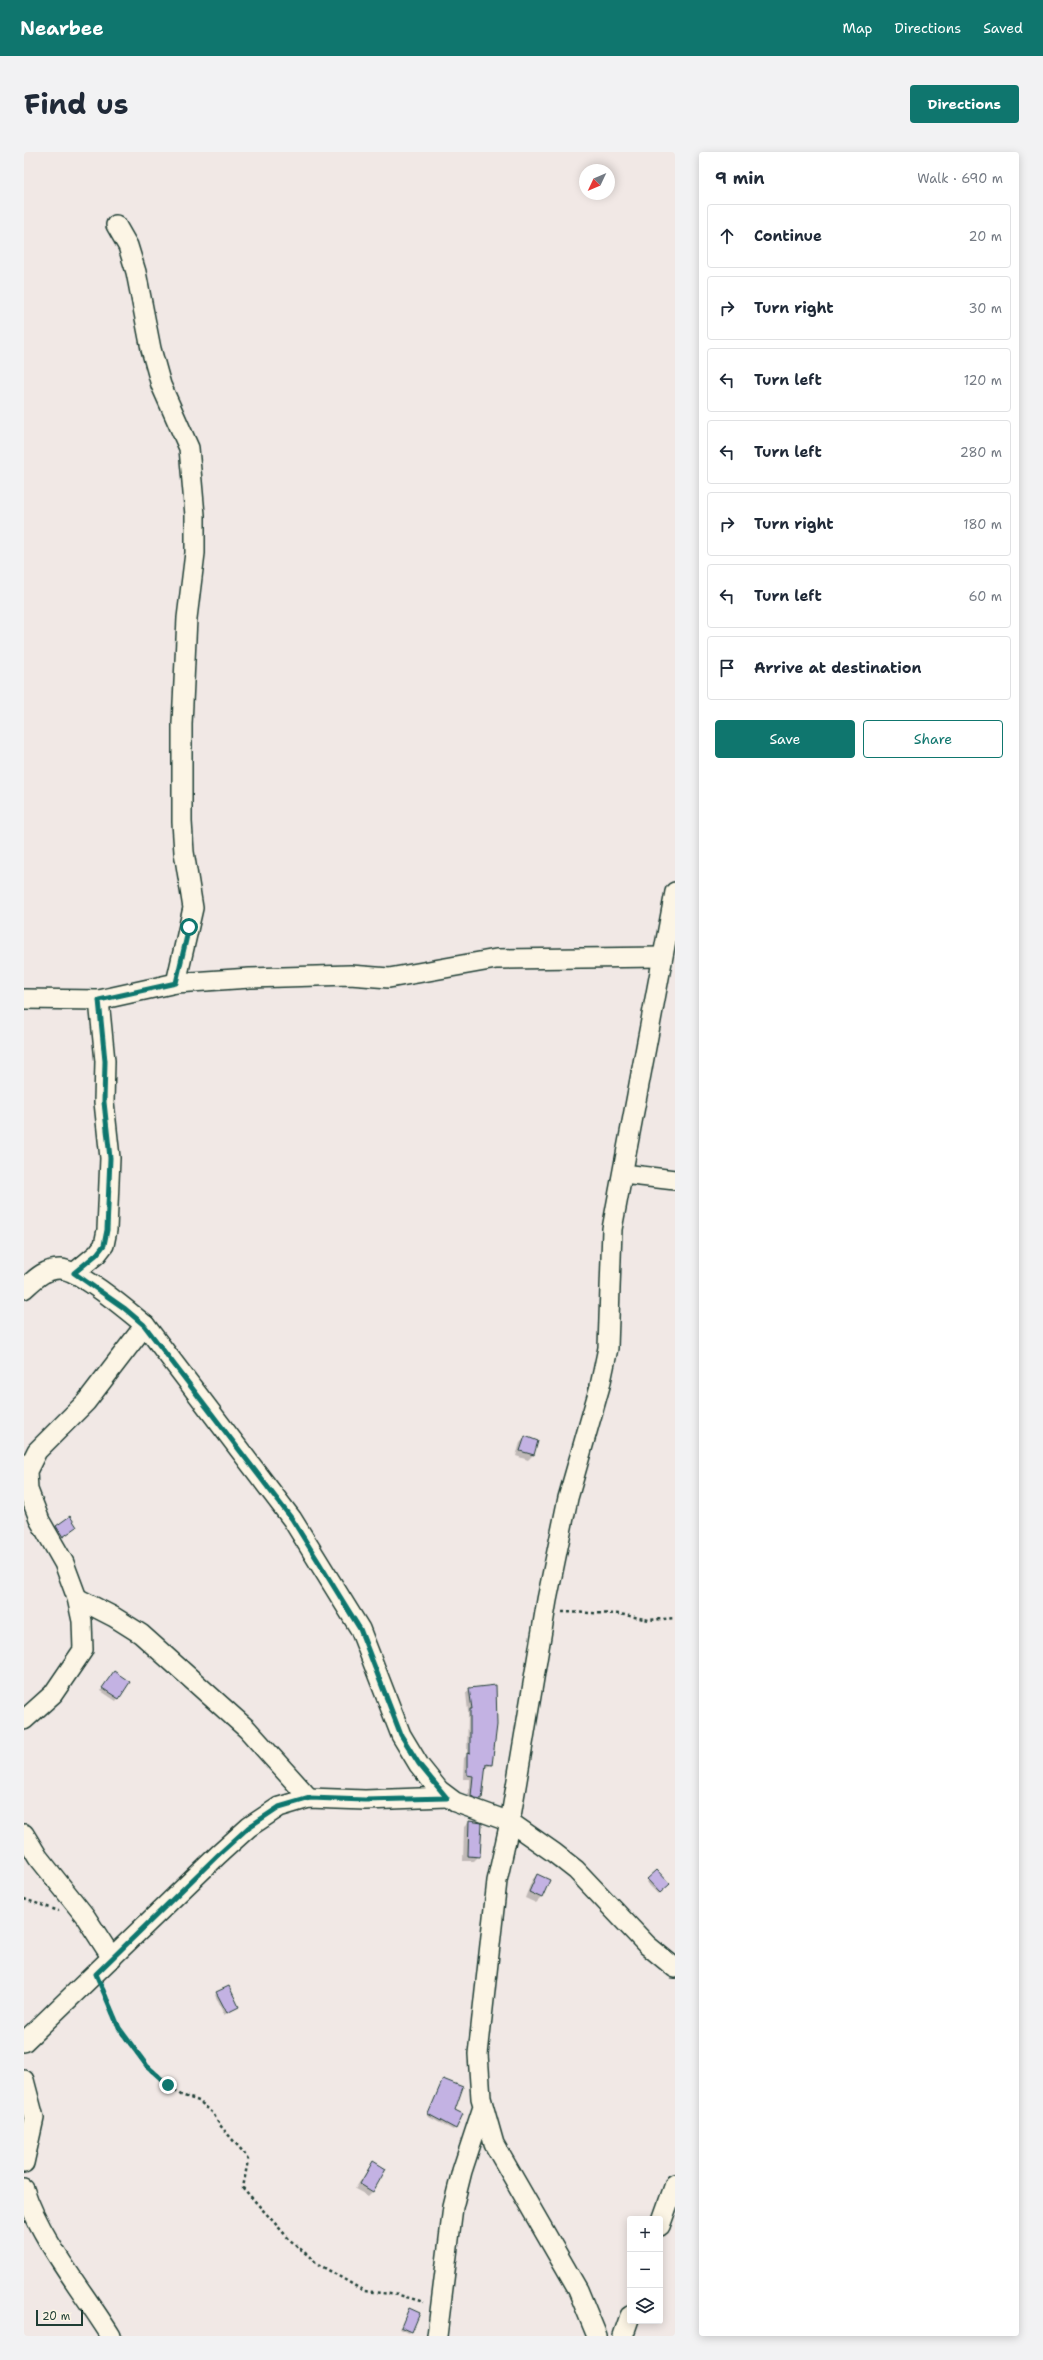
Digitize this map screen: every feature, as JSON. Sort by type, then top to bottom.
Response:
[{"type":"street","points":[[116,225],[128,246],[136,272],[151,349],[162,384],[189,448],[195,515],[195,553],[187,618],[182,724],[184,844],[193,908],[176,983]]},
{"type":"street","points":[[598,2336],[578,2290],[494,2144],[483,2107],[478,2078],[478,2054],[497,1881],[510,1822],[545,1611],[568,1498],[600,1386],[608,1348],[612,1229],[675,892]]},
{"type":"street","points":[[24,999],[99,1000],[176,983],[350,975],[389,978],[496,959],[662,957]]},
{"type":"street","points":[[74,1273],[97,1254],[104,1245],[107,1230],[110,1158],[104,1102],[105,1061],[99,1000]]},
{"type":"street","points":[[623,1174],[675,1180]]},
{"type":"street","points":[[24,1289],[42,1274],[51,1270],[60,1269],[74,1273],[124,1308],[144,1325],[292,1519],[360,1629],[401,1735],[419,1764],[447,1798]]},
{"type":"street","points":[[24,1720],[52,1694],[83,1650],[82,1622],[77,1598],[64,1563],[38,1515],[28,1490],[27,1471],[37,1451],[86,1402],[144,1325]]},
{"type":"street","points":[[77,1598],[114,1617],[141,1634],[247,1729],[310,1798]]},
{"type":"street","points":[[24,2042],[249,1827],[279,1807],[310,1798],[365,1800],[447,1798],[510,1822],[576,1870],[647,1945],[675,1968]]},
{"type":"street","points":[[24,1834],[38,1857],[85,1916],[112,1958]]},
{"type":"street","points":[[24,2080],[34,2118],[24,2163]]},
{"type":"street","points":[[437,2336],[439,2308],[448,2258],[453,2207],[483,2107]]},
{"type":"street","points":[[663,2218],[675,2184]]},
{"type":"street","points":[[24,2189],[29,2206],[42,2228],[111,2336]]},
{"type":"street","points":[[623,2336],[627,2324]]},
{"type":"path","points":[[545,1611],[620,1614],[649,1620],[675,1618]]},
{"type":"path","points":[[24,1899],[60,1912],[85,1916]]},
{"type":"path","points":[[96,1974],[119,2028],[147,2066],[181,2096],[199,2101],[213,2113],[219,2124],[244,2153],[248,2160],[243,2188],[290,2240],[318,2264],[364,2291],[416,2298],[439,2308]]},
{"type":"building","points":[[525,1436],[538,1441],[534,1455],[520,1451]]},
{"type":"building","points":[[70,1516],[77,1527],[63,1537],[56,1526]]},
{"type":"building","points":[[114,1671],[130,1682],[119,1699],[102,1688]]},
{"type":"building","points":[[496,1685],[497,1725],[492,1765],[486,1764],[482,1799],[475,1798],[471,1796],[473,1776],[467,1775],[467,1753],[470,1754],[470,1709],[472,1709],[469,1688]]},
{"type":"building","points":[[469,1821],[482,1823],[480,1857],[468,1856]]},
{"type":"building","points":[[657,1870],[670,1884],[660,1893],[647,1879]]},
{"type":"building","points":[[537,1874],[550,1880],[542,1898],[529,1892]]},
{"type":"building","points":[[229,1986],[239,2007],[227,2013],[216,1992]]},
{"type":"building","points":[[443,2079],[463,2087],[455,2110],[463,2114],[456,2129],[428,2114]]},
{"type":"building","points":[[373,2161],[386,2169],[373,2192],[360,2184]]},
{"type":"building","points":[[409,2308],[420,2313],[412,2332],[401,2327]]},
{"type":"route","points":[[168,2085],[147,2066],[119,2028],[96,1974],[218,1855],[249,1827],[279,1807],[310,1798],[365,1800],[447,1798],[419,1764],[401,1735],[360,1629],[292,1519],[144,1325],[124,1308],[74,1273],[97,1254],[104,1245],[107,1230],[110,1158],[104,1102],[106,1088],[104,1041],[100,1021],[99,1000],[176,983],[189,927]]}]
